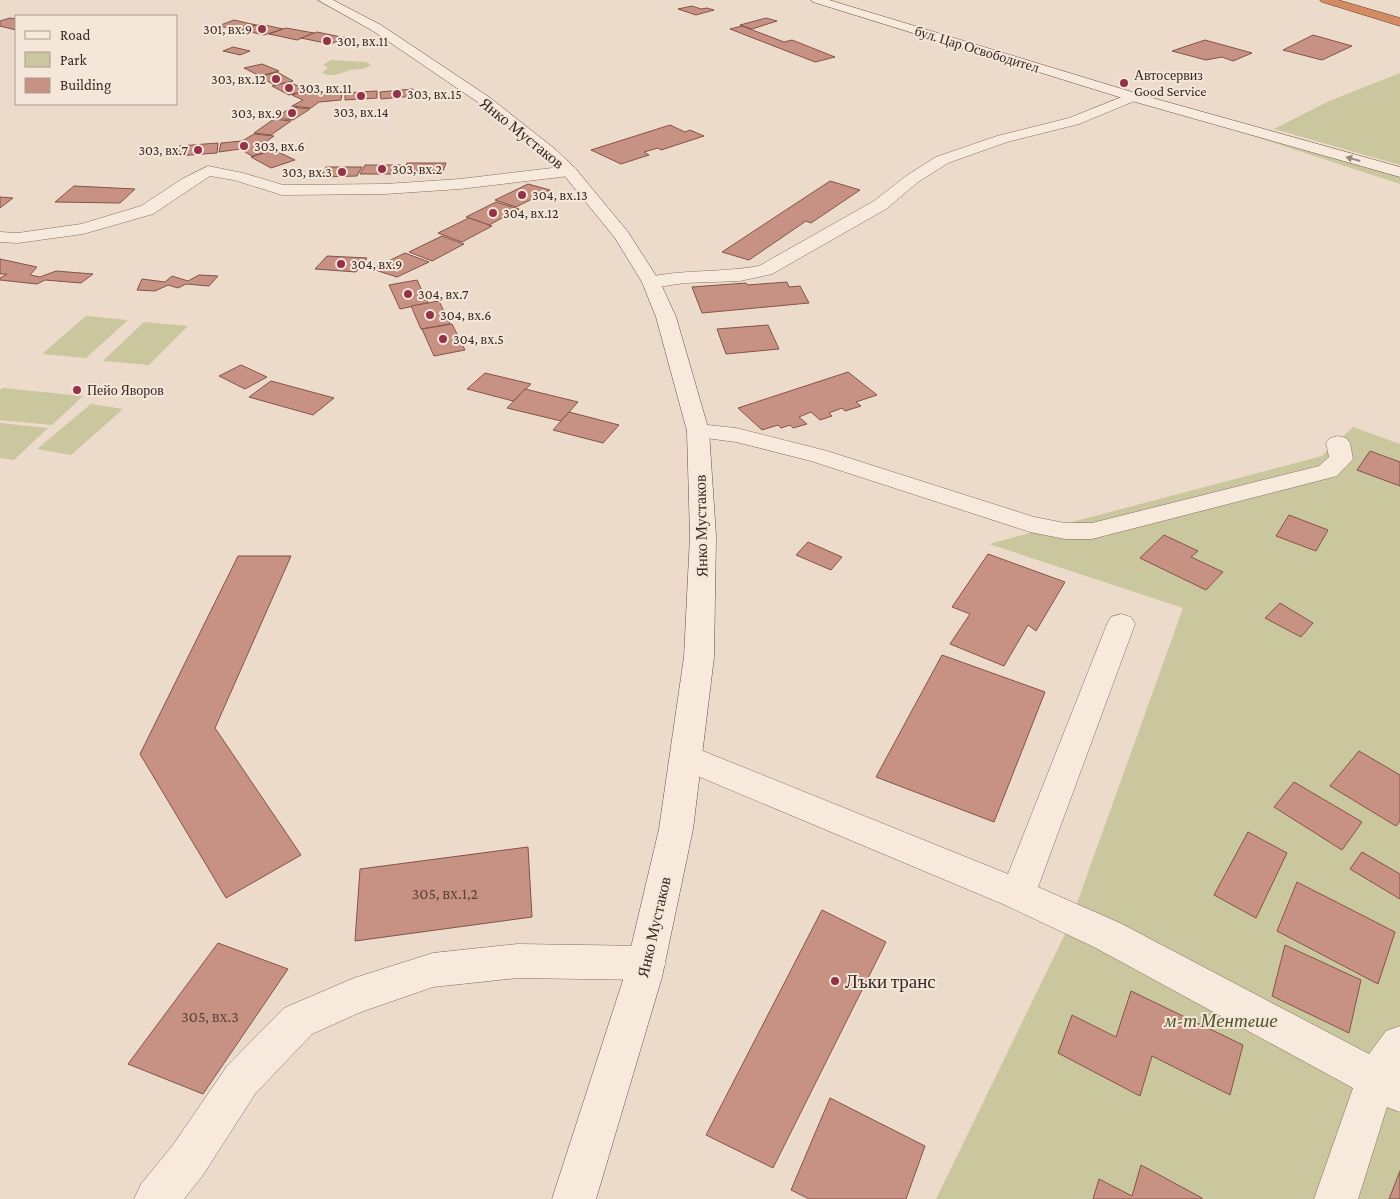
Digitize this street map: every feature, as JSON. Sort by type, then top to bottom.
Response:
[{"type":"highway","points":[[1326,0],[1400,22]]},
{"type":"highway","points":[[1352,0],[1400,14]]},
{"type":"street","name":"Янко Мустаков","points":[[324,0],[377,28],[484,100],[550,152],[568,171],[622,236],[651,282],[666,317],[698,431],[703,536],[698,656],[687,758],[676,829],[647,963],[574,1199]]},
{"type":"street","name":"бул. Цар Освободител","points":[[817,0],[1135,98],[1400,172]]},
{"type":"street","points":[[651,282],[740,275],[765,270],[880,205],[912,179],[942,160],[1002,139],[1074,121],[1135,98]]},
{"type":"street","name":"бул. Цар Освободител","points":[[1135,98],[1144,104],[1381,182]]},
{"type":"street","points":[[0,237],[18,238],[83,230],[147,210],[188,182],[208,171],[237,176],[282,190],[385,189],[432,186],[568,171]]},
{"type":"street","points":[[698,431],[736,435],[819,456],[1030,524],[1064,531],[1092,531],[1328,471],[1341,458],[1338,443]]},
{"type":"street","points":[[1018,894],[1122,624]]},
{"type":"street","points":[[687,758],[1018,894],[1107,934],[1388,1085]]},
{"type":"street","points":[[156,1199],[188,1160],[241,1080],[298,1020],[354,996],[433,970],[518,961],[647,963]]},
{"type":"street","points":[[1336,1199],[1388,1085],[1400,1045]]},
{"type":"green space","points":[[331,60],[366,62],[371,65],[364,69],[337,74],[322,73],[328,68],[323,65]]},
{"type":"green space","points":[[1400,73],[1400,165],[1274,129],[1329,101]]},
{"type":"green space","points":[[1210,122],[1400,177],[1400,184]]},
{"type":"green space","points":[[86,316],[128,320],[86,358],[42,354]]},
{"type":"green space","points":[[144,322],[188,326],[149,365],[103,361]]},
{"type":"green space","points":[[3,388],[83,396],[52,425],[0,420],[0,390]]},
{"type":"green space","points":[[91,404],[123,409],[71,455],[37,449]]},
{"type":"green space","points":[[0,423],[48,428],[14,460],[0,458]]},
{"type":"green space","name":"м-т Ментeше","points":[[1353,427],[1400,444],[1400,1199],[936,1199],[1068,928],[1183,608],[989,544],[1322,456]]},
{"type":"building","points":[[692,6],[714,10],[696,15],[678,9]]},
{"type":"building","points":[[10,18],[15,19],[15,30],[0,26],[0,21]]},
{"type":"building","points":[[766,18],[777,21],[752,29],[740,25]]},
{"type":"building","points":[[234,20],[256,25],[240,30],[218,26]]},
{"type":"building","name":"301, вх.9","points":[[260,24],[283,29],[264,35],[242,30]]},
{"type":"building","points":[[742,26],[784,42],[792,40],[835,57],[815,62],[730,29]]},
{"type":"building","points":[[286,28],[314,33],[297,40],[269,34]]},
{"type":"building","name":"301, вх.11","points":[[317,32],[346,38],[330,44],[301,38]]},
{"type":"building","points":[[1313,35],[1352,46],[1322,60],[1283,50]]},
{"type":"building","points":[[1205,40],[1252,53],[1233,61],[1222,57],[1206,60],[1172,51]]},
{"type":"building","points":[[233,47],[250,51],[240,55],[223,51]]},
{"type":"building","points":[[262,64],[279,71],[260,76],[244,68]]},
{"type":"building","name":"303, вх.12","points":[[277,72],[293,81],[275,85],[259,77]]},
{"type":"building","name":"303, вх.11","points":[[289,82],[307,90],[289,95],[272,86]]},
{"type":"building","points":[[312,89],[322,95],[342,93],[341,100],[319,102],[311,108],[292,106],[303,100],[292,95]]},
{"type":"building","name":"303, вх.15","points":[[413,89],[414,96],[381,99],[380,92]]},
{"type":"building","name":"303, вх.14","points":[[377,91],[377,98],[345,100],[345,93]]},
{"type":"building","name":"303, вх.9","points":[[292,107],[310,109],[293,120],[275,118]]},
{"type":"building","points":[[274,119],[291,121],[271,135],[254,133]]},
{"type":"building","points":[[670,125],[685,132],[690,130],[704,136],[661,150],[658,148],[644,152],[649,155],[621,164],[591,150]]},
{"type":"building","name":"303, вх.6","points":[[254,134],[274,136],[263,144],[273,150],[252,156],[240,149],[219,152],[221,143],[242,141]]},
{"type":"building","name":"303, вх.7","points":[[218,143],[217,153],[177,156],[179,146]]},
{"type":"building","points":[[274,150],[295,160],[271,168],[251,157]]},
{"type":"building","points":[[407,163],[446,163],[443,171],[403,171]]},
{"type":"building","name":"303, вх.2","points":[[365,165],[405,165],[400,174],[360,174]]},
{"type":"building","name":"303, вх.3","points":[[326,167],[362,167],[357,176],[321,177]]},
{"type":"building","points":[[830,181],[860,190],[811,223],[806,221],[749,260],[722,252]]},
{"type":"building","name":"304, вх.13","points":[[528,184],[550,190],[516,207],[495,200]]},
{"type":"building","points":[[74,186],[135,189],[120,203],[55,202]]},
{"type":"building","points":[[0,197],[13,198],[0,208]]},
{"type":"building","name":"304, вх.12","points":[[496,202],[519,209],[489,225],[466,217]]},
{"type":"building","points":[[469,218],[492,226],[462,242],[438,233]]},
{"type":"building","points":[[442,236],[464,244],[432,261],[409,252]]},
{"type":"building","points":[[405,253],[429,262],[397,277],[372,269]]},
{"type":"building","name":"304, вх.9","points":[[327,256],[367,258],[356,272],[315,269]]},
{"type":"building","points":[[0,259],[37,267],[30,275],[40,277],[56,271],[93,274],[81,283],[45,280],[37,284],[0,280],[0,278],[7,274],[0,274]]},
{"type":"building","points":[[199,275],[218,276],[209,286],[186,284],[178,288],[168,285],[155,291],[137,290],[142,279],[165,282],[172,276],[188,281]]},
{"type":"building","name":"304, вх.7","points":[[417,280],[428,303],[400,309],[389,285]]},
{"type":"building","points":[[787,282],[789,287],[800,286],[809,303],[702,313],[692,287],[746,283],[747,285]]},
{"type":"building","name":"304, вх.6","points":[[439,301],[450,324],[421,329],[411,306]]},
{"type":"building","name":"304, вх.5","points":[[452,324],[465,350],[434,356],[422,329]]},
{"type":"building","points":[[768,325],[779,349],[726,354],[717,329]]},
{"type":"building","points":[[241,365],[267,377],[245,389],[219,376]]},
{"type":"building","points":[[848,372],[877,395],[856,402],[861,406],[845,411],[842,408],[829,413],[832,416],[820,420],[811,412],[799,417],[807,424],[793,428],[790,425],[781,428],[778,425],[762,430],[738,408]]},
{"type":"building","points":[[485,373],[531,384],[513,401],[467,389]]},
{"type":"building","points":[[271,381],[334,398],[313,415],[249,397]]},
{"type":"building","points":[[525,389],[578,402],[561,421],[507,408]]},
{"type":"building","points":[[569,412],[619,425],[603,443],[553,430]]},
{"type":"building","points":[[1370,451],[1400,462],[1400,486],[1357,470]]},
{"type":"building","points":[[1289,515],[1328,530],[1316,551],[1276,536]]},
{"type":"building","points":[[1164,535],[1198,551],[1191,557],[1223,572],[1206,590],[1140,558]]},
{"type":"building","points":[[808,542],[842,557],[831,570],[796,555]]},
{"type":"building","points":[[988,554],[1065,582],[1036,631],[1028,625],[1004,666],[950,644],[970,614],[952,607]]},
{"type":"building","points":[[238,556],[291,556],[215,728],[301,855],[226,898],[140,754]]},
{"type":"building","points":[[1280,603],[1313,623],[1301,637],[1265,618]]},
{"type":"building","points":[[942,655],[1045,692],[994,822],[876,777]]},
{"type":"building","points":[[1359,751],[1400,775],[1400,821],[1396,826],[1330,786]]},
{"type":"building","points":[[1294,782],[1362,822],[1342,850],[1274,807]]},
{"type":"building","points":[[1248,832],[1287,853],[1256,918],[1214,895]]},
{"type":"building","points":[[528,847],[532,917],[355,941],[360,869]]},
{"type":"building","points":[[1362,852],[1400,874],[1400,899],[1350,869]]},
{"type":"building","points":[[1297,882],[1395,932],[1378,984],[1277,931]]},
{"type":"building","points":[[822,910],[886,942],[773,1168],[706,1135]]},
{"type":"building","points":[[218,943],[288,969],[203,1094],[128,1064]]},
{"type":"building","points":[[1285,945],[1361,980],[1349,1033],[1272,996]]},
{"type":"building","points":[[1131,991],[1243,1045],[1230,1095],[1152,1056],[1140,1096],[1058,1053],[1072,1015],[1116,1037]]},
{"type":"building","points":[[830,1098],[925,1146],[906,1199],[809,1199],[791,1190]]},
{"type":"building","points":[[1141,1165],[1202,1199],[1093,1199],[1099,1179],[1132,1196]]},
{"type":"building","points":[[1400,1171],[1400,1199],[1389,1199]]},
{"type":"place","name":"301, вх.9","points":[[262,29]]},
{"type":"place","name":"301, вх.11","points":[[327,41]]},
{"type":"place","name":"303, вх.12","points":[[276,79]]},
{"type":"place","name":"Автосервиз Good Service","points":[[1124,83]]},
{"type":"place","name":"303, вх.11","points":[[289,88]]},
{"type":"place","name":"303, вх.15","points":[[397,94]]},
{"type":"place","name":"303, вх.14","points":[[361,96]]},
{"type":"place","name":"303, вх.9","points":[[292,113]]},
{"type":"place","name":"303, вх.6","points":[[244,146]]},
{"type":"place","name":"303, вх.7","points":[[198,150]]},
{"type":"place","name":"303, вх.2","points":[[382,169]]},
{"type":"place","name":"303, вх.3","points":[[342,172]]},
{"type":"place","name":"304, вх.13","points":[[522,195]]},
{"type":"place","name":"304, вх.12","points":[[493,213]]},
{"type":"place","name":"304, вх.9","points":[[341,264]]},
{"type":"place","name":"304, вх.7","points":[[408,294]]},
{"type":"place","name":"304, вх.6","points":[[430,315]]},
{"type":"place","name":"304, вх.5","points":[[443,339]]},
{"type":"place","name":"Пейо Яворов","points":[[77,390]]},
{"type":"place","name":"Лъки транс","points":[[835,981]]}]
